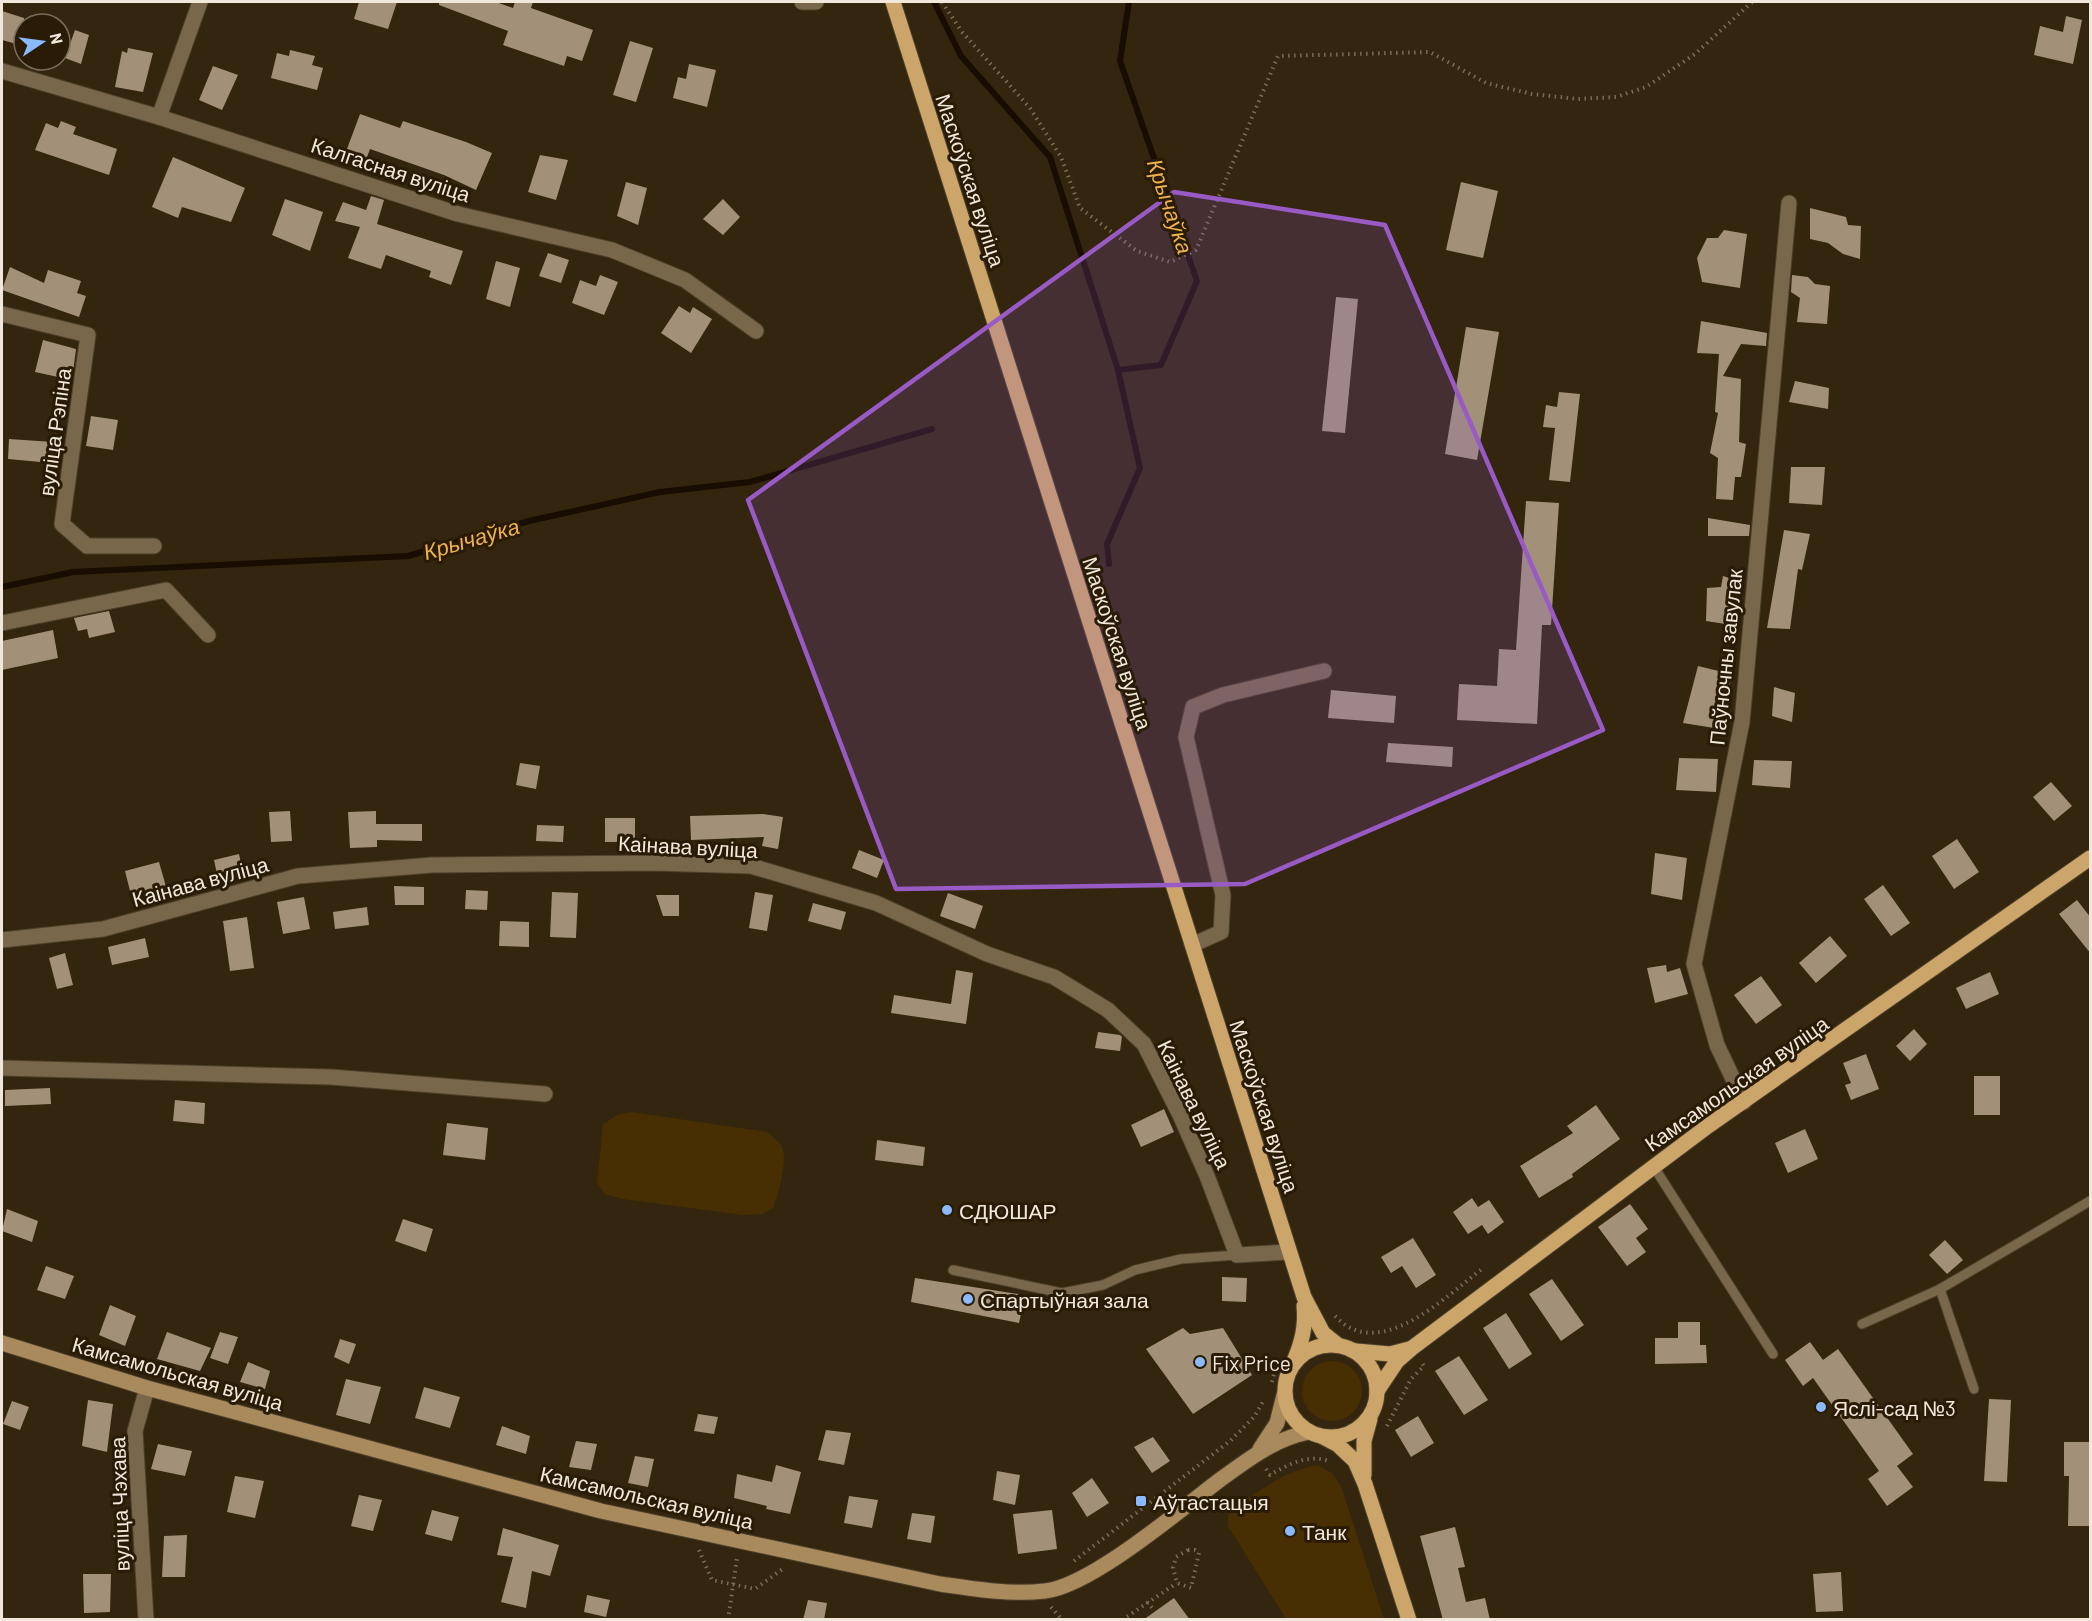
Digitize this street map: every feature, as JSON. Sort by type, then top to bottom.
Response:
[{"type":"main road","name":"Маскоўская вуліца","points":[[893,2],[1304,1297],[1323,1333],[1345,1348]]},
{"type":"main road","name":"Камсамольская вуліца","points":[[1377,1391],[1397,1361],[1412,1348],[1654,1167],[2091,858]]},
{"type":"main road","name":"Маскоўская вуліца","points":[[1293,1364],[1302,1343],[1305,1322],[1304,1297]]},
{"type":"main road","name":"Камсамольская вуліца","points":[[2,1343],[147,1388],[601,1511],[984,1591],[1047,1591],[1084,1576],[1118,1555],[1256,1454],[1292,1436],[1316,1435]]},
{"type":"main road","points":[[1365,1484],[1364,1441],[1377,1391],[1374,1374],[1366,1360],[1345,1348],[1321,1346],[1306,1352],[1293,1364],[1277,1391],[1292,1416],[1316,1435],[1338,1445],[1355,1461],[1365,1484],[1409,1620]]},
{"type":"main road","name":"Камсамольская вуліца","points":[[1345,1348],[1374,1355],[1390,1354],[1412,1348]]},
{"type":"main road","name":"Камсамольская вуліца","points":[[1256,1454],[1277,1423],[1277,1391]]},
{"type":"main road","points":[[1316,1435],[1342,1437],[1359,1428],[1371,1414]]},
{"type":"street","points":[[159,117],[200,2]]},
{"type":"street","points":[[802,2],[816,2]]},
{"type":"street","name":"Калгасная вуліца","points":[[2,71],[159,117],[458,214],[612,250],[685,280],[756,331]]},
{"type":"street","name":"Паўночны завулак","points":[[1744,1102],[1717,1045],[1694,964],[1742,722],[1789,203]]},
{"type":"street","name":"вуліца Рэпіна","points":[[2,314],[88,335],[62,524],[87,546],[154,546]]},
{"type":"street","points":[[2,623],[166,590],[208,634]]},
{"type":"street","points":[[1192,945],[1221,932],[1223,895],[1186,737],[1192,707],[1223,695],[1324,671]]},
{"type":"street","name":"Каінава вуліца","points":[[2,940],[103,929],[298,876],[432,865],[654,863],[751,866],[876,903],[987,954],[1054,977],[1108,1010],[1144,1044],[1208,1176],[1237,1255]]},
{"type":"street","points":[[2,1068],[331,1077],[545,1094]]},
{"type":"street","points":[[1237,1255],[1289,1252]]},
{"type":"street","name":"вуліца Чэхава","points":[[146,1620],[135,1431],[147,1388]]},
{"type":"lane","points":[[1654,1167],[1773,1354]]},
{"type":"lane","points":[[1862,1324],[1940,1289],[2091,1201]]},
{"type":"lane","points":[[953,1270],[1062,1293],[1103,1285],[1135,1270],[1181,1259],[1237,1255]]},
{"type":"lane","points":[[1940,1289],[1974,1389]]},
{"type":"path","points":[[942,2],[962,32],[1030,108],[1061,157],[1080,208],[1137,251],[1170,262],[1196,250],[1278,56],[1430,52],[1486,83],[1532,94],[1578,99],[1616,97],[1646,87],[1695,54],[1752,2]]},
{"type":"path","points":[[1334,1314],[1353,1329],[1376,1333],[1398,1328],[1413,1321],[1482,1269]]},
{"type":"path","points":[[1384,1432],[1411,1379],[1424,1366],[1398,1328]]},
{"type":"path","points":[[1277,1391],[1280,1353]]},
{"type":"path","points":[[1070,1563],[1240,1431],[1254,1417],[1265,1397]]},
{"type":"path","points":[[1240,1431],[1270,1475],[1291,1463],[1312,1457],[1328,1461],[1334,1466]]},
{"type":"path","points":[[728,1620],[740,1540]]},
{"type":"path","points":[[1122,1620],[1177,1583],[1191,1587],[1199,1553],[1195,1550],[1188,1550],[1176,1557],[1173,1568],[1177,1583]]},
{"type":"path","points":[[1147,1602],[1155,1611]]},
{"type":"highlighted area","points":[[1174,192],[1385,225],[1603,730],[1245,884],[896,889],[748,500]]},
{"type":"shaded area","points":[[631,1112],[767,1132],[777,1140],[784,1155],[781,1179],[773,1208],[762,1214],[743,1215],[623,1199],[605,1194],[597,1183],[603,1124],[617,1115]]},
{"type":"shaded area","points":[[1332,1361],[1349,1366],[1357,1374],[1362,1391],[1357,1408],[1349,1416],[1332,1421],[1315,1416],[1307,1408],[1302,1391],[1307,1374],[1315,1366]]},
{"type":"shaded area","points":[[1318,1465],[1332,1473],[1341,1486],[1384,1619],[1286,1619],[1228,1526],[1228,1515],[1231,1511],[1262,1489],[1293,1472]]},
{"type":"building","points":[[359,2],[397,2],[388,29],[354,19]]},
{"type":"building","points":[[439,2],[496,2],[513,8],[515,2],[533,2],[531,8],[593,30],[582,61],[567,56],[564,66],[503,45],[508,31],[439,5]]},
{"type":"building","points":[[2,11],[12,14],[12,43],[2,40]]},
{"type":"building","points":[[2066,16],[2082,20],[2073,64],[2034,55],[2040,26],[2063,32]]},
{"type":"building","points":[[75,30],[89,35],[81,64],[72,61],[72,38]]},
{"type":"building","points":[[630,41],[653,48],[636,102],[613,95]]},
{"type":"building","points":[[128,48],[153,53],[143,92],[115,87],[122,51],[127,53]]},
{"type":"building","points":[[290,50],[315,56],[312,65],[323,68],[317,90],[271,78],[277,53],[289,56]]},
{"type":"building","points":[[689,64],[716,70],[707,107],[673,98],[678,77],[686,79]]},
{"type":"building","points":[[213,66],[238,75],[222,110],[199,100]]},
{"type":"building","points":[[360,114],[400,128],[403,121],[492,153],[476,190],[444,175],[370,149],[364,165],[344,157]]},
{"type":"building","points":[[61,121],[76,127],[73,134],[117,149],[109,175],[35,150],[46,123],[58,128]]},
{"type":"building","points":[[540,155],[568,160],[556,200],[528,192]]},
{"type":"building","points":[[173,157],[245,188],[231,222],[182,207],[178,218],[152,207]]},
{"type":"building","points":[[626,182],[647,188],[638,225],[617,216]]},
{"type":"building","points":[[1461,182],[1498,191],[1483,258],[1446,250]]},
{"type":"building","points":[[371,196],[384,200],[377,224],[463,251],[451,285],[429,277],[431,271],[386,255],[381,269],[348,258],[360,227],[335,221],[343,202],[366,210]]},
{"type":"building","points":[[285,199],[323,212],[310,251],[272,235]]},
{"type":"building","points":[[723,199],[740,217],[723,235],[703,219]]},
{"type":"building","points":[[1810,208],[1846,217],[1848,225],[1861,226],[1860,259],[1843,254],[1828,243],[1810,239]]},
{"type":"building","points":[[1724,230],[1747,234],[1740,288],[1702,282],[1697,258],[1707,238],[1718,238]]},
{"type":"building","points":[[548,253],[569,260],[561,283],[539,276]]},
{"type":"building","points":[[496,261],[520,268],[510,307],[486,299]]},
{"type":"building","points":[[10,267],[44,283],[48,270],[81,281],[77,293],[86,296],[79,317],[2,290]]},
{"type":"building","points":[[600,275],[618,282],[604,315],[572,303],[580,280],[596,286]]},
{"type":"building","points":[[1792,275],[1808,277],[1815,284],[1830,286],[1827,324],[1797,322],[1800,298],[1791,292]]},
{"type":"building","points":[[1336,297],[1358,299],[1345,433],[1322,431]]},
{"type":"building","points":[[679,306],[690,313],[693,307],[712,319],[691,353],[661,333]]},
{"type":"building","points":[[1701,321],[1767,333],[1766,346],[1741,344],[1723,376],[1741,379],[1739,442],[1746,444],[1741,477],[1735,477],[1733,500],[1716,499],[1718,458],[1710,453],[1718,413],[1715,412],[1719,354],[1697,353]]},
{"type":"building","points":[[1466,327],[1499,332],[1477,460],[1445,454]]},
{"type":"building","points":[[43,340],[76,349],[72,380],[35,372]]},
{"type":"building","points":[[1795,381],[1829,388],[1828,409],[1789,402]]},
{"type":"building","points":[[1559,392],[1580,394],[1570,482],[1549,480],[1555,428],[1543,427],[1546,405],[1557,407]]},
{"type":"building","points":[[91,416],[118,420],[113,450],[86,446]]},
{"type":"building","points":[[9,439],[53,442],[51,463],[8,459]]},
{"type":"building","points":[[1791,467],[1825,467],[1822,505],[1789,503]]},
{"type":"building","points":[[1526,501],[1559,503],[1551,625],[1542,625],[1537,724],[1457,720],[1459,684],[1497,686],[1499,649],[1516,650]]},
{"type":"building","points":[[1708,518],[1750,525],[1749,536],[1708,536]]},
{"type":"building","points":[[1784,530],[1810,534],[1802,570],[1798,569],[1790,629],[1767,628]]},
{"type":"building","points":[[1723,576],[1738,581],[1732,625],[1706,621],[1707,588],[1721,587]]},
{"type":"building","points":[[109,611],[115,632],[89,638],[87,629],[78,631],[74,618]]},
{"type":"building","points":[[53,630],[58,658],[2,670],[2,641]]},
{"type":"building","points":[[1698,666],[1731,674],[1729,694],[1721,700],[1714,728],[1683,723]]},
{"type":"building","points":[[1774,687],[1795,693],[1792,722],[1772,716]]},
{"type":"building","points":[[1331,690],[1396,696],[1394,723],[1328,718]]},
{"type":"building","points":[[1388,743],[1453,747],[1452,767],[1386,762]]},
{"type":"building","points":[[1679,758],[1718,759],[1716,792],[1676,790]]},
{"type":"building","points":[[1754,760],[1792,761],[1790,788],[1752,785]]},
{"type":"building","points":[[520,763],[540,766],[536,789],[516,785]]},
{"type":"building","points":[[2051,782],[2072,806],[2054,821],[2033,797]]},
{"type":"building","points":[[290,811],[292,841],[271,842],[269,812]]},
{"type":"building","points":[[376,811],[376,824],[422,824],[422,841],[377,840],[377,847],[350,848],[348,812]]},
{"type":"building","points":[[763,814],[783,817],[778,849],[762,846],[764,837],[691,840],[690,816]]},
{"type":"building","points":[[605,818],[635,818],[635,842],[605,842]]},
{"type":"building","points":[[537,825],[564,826],[563,842],[536,841]]},
{"type":"building","points":[[1957,839],[1979,872],[1954,889],[1932,856]]},
{"type":"building","points":[[859,850],[884,860],[877,878],[852,868]]},
{"type":"building","points":[[1655,853],[1687,858],[1682,900],[1651,894]]},
{"type":"building","points":[[239,854],[244,877],[219,883],[214,860]]},
{"type":"building","points":[[159,862],[167,890],[132,899],[125,871]]},
{"type":"building","points":[[1883,885],[1910,923],[1891,936],[1864,899]]},
{"type":"building","points":[[394,886],[424,887],[424,905],[395,905]]},
{"type":"building","points":[[466,890],[488,891],[487,910],[465,909]]},
{"type":"building","points":[[552,892],[578,893],[576,938],[550,937]]},
{"type":"building","points":[[755,892],[773,895],[767,931],[749,928]]},
{"type":"building","points":[[948,893],[983,906],[975,929],[940,916]]},
{"type":"building","points":[[656,895],[679,895],[679,916],[663,916]]},
{"type":"building","points":[[304,897],[310,929],[283,934],[277,902]]},
{"type":"building","points":[[2077,900],[2091,918],[2091,954],[2059,914]]},
{"type":"building","points":[[813,903],[846,912],[841,930],[808,921]]},
{"type":"building","points":[[367,907],[369,925],[335,929],[333,912]]},
{"type":"building","points":[[247,917],[254,968],[230,971],[223,921]]},
{"type":"building","points":[[500,921],[529,922],[529,947],[499,946]]},
{"type":"building","points":[[1830,936],[1847,956],[1816,983],[1799,963]]},
{"type":"building","points":[[145,938],[149,957],[112,965],[108,947]]},
{"type":"building","points":[[65,953],[73,985],[57,989],[49,958]]},
{"type":"building","points":[[1666,965],[1667,972],[1680,968],[1688,994],[1655,1003],[1647,968]]},
{"type":"building","points":[[956,970],[973,973],[966,1024],[891,1013],[894,995],[951,1004]]},
{"type":"building","points":[[1990,972],[1999,994],[1966,1009],[1956,988]]},
{"type":"building","points":[[1761,976],[1782,1005],[1756,1024],[1734,995]]},
{"type":"building","points":[[1914,1029],[1927,1044],[1910,1061],[1896,1046]]},
{"type":"building","points":[[1098,1032],[1120,1035],[1122,1037],[1120,1051],[1095,1048]]},
{"type":"building","points":[[1866,1054],[1879,1089],[1851,1100],[1845,1085],[1851,1083],[1843,1063]]},
{"type":"building","points":[[1974,1076],[2000,1076],[2000,1115],[1974,1115]]},
{"type":"building","points":[[50,1088],[51,1104],[5,1106],[5,1090]]},
{"type":"building","points":[[175,1100],[205,1103],[204,1124],[173,1121]]},
{"type":"building","points":[[1596,1105],[1620,1139],[1572,1174],[1573,1177],[1539,1198],[1520,1166],[1573,1133],[1567,1126]]},
{"type":"building","points":[[1164,1109],[1174,1132],[1141,1147],[1131,1125]]},
{"type":"building","points":[[447,1123],[488,1128],[485,1160],[443,1155]]},
{"type":"building","points":[[1805,1129],[1818,1159],[1788,1173],[1775,1143]]},
{"type":"building","points":[[877,1140],[925,1147],[923,1166],[875,1160]]},
{"type":"building","points":[[1472,1198],[1478,1207],[1489,1200],[1504,1222],[1488,1234],[1482,1225],[1468,1234],[1453,1212]]},
{"type":"building","points":[[1630,1204],[1648,1229],[1636,1238],[1646,1252],[1627,1266],[1598,1227]]},
{"type":"building","points":[[7,1209],[38,1221],[32,1242],[2,1231]]},
{"type":"building","points":[[403,1219],[433,1229],[426,1252],[395,1241]]},
{"type":"building","points":[[1413,1238],[1436,1275],[1416,1288],[1402,1266],[1391,1273],[1381,1257]]},
{"type":"building","points":[[1945,1240],[1963,1260],[1947,1274],[1929,1255]]},
{"type":"building","points":[[46,1266],[74,1276],[65,1299],[37,1290]]},
{"type":"building","points":[[1222,1277],[1247,1278],[1246,1302],[1222,1301]]},
{"type":"building","name":"Спартыўная зала","points":[[915,1278],[1025,1295],[1019,1323],[911,1302]]},
{"type":"building","points":[[1552,1279],[1584,1325],[1561,1341],[1529,1294]]},
{"type":"building","points":[[110,1305],[136,1316],[125,1346],[99,1335]]},
{"type":"building","points":[[1506,1313],[1532,1354],[1509,1369],[1483,1328]]},
{"type":"building","points":[[1678,1322],[1700,1322],[1700,1345],[1706,1345],[1707,1363],[1655,1364],[1655,1338],[1678,1338]]},
{"type":"building","name":"Fix Price","points":[[1183,1328],[1190,1334],[1223,1328],[1252,1375],[1193,1414],[1146,1349]]},
{"type":"building","points":[[167,1332],[211,1348],[200,1371],[157,1359]]},
{"type":"building","points":[[220,1332],[238,1337],[228,1364],[210,1358]]},
{"type":"building","points":[[340,1339],[356,1344],[349,1364],[334,1357]]},
{"type":"building","points":[[1810,1342],[1823,1360],[1838,1349],[1913,1454],[1897,1466],[1913,1487],[1887,1506],[1868,1479],[1879,1471],[1813,1378],[1803,1386],[1785,1360]]},
{"type":"building","points":[[1459,1356],[1488,1400],[1464,1415],[1435,1371]]},
{"type":"building","points":[[248,1362],[270,1371],[265,1389],[240,1382]]},
{"type":"building","points":[[346,1379],[381,1387],[370,1424],[336,1415]]},
{"type":"building","points":[[424,1387],[460,1397],[450,1428],[415,1418]]},
{"type":"building","points":[[1989,1399],[2011,1400],[2007,1482],[1984,1481]]},
{"type":"building","points":[[88,1400],[113,1404],[107,1452],[82,1446]]},
{"type":"building","points":[[12,1401],[29,1407],[20,1430],[3,1424]]},
{"type":"building","points":[[698,1414],[718,1417],[714,1434],[694,1431]]},
{"type":"building","points":[[1418,1416],[1434,1443],[1411,1457],[1395,1430]]},
{"type":"building","points":[[502,1426],[530,1436],[526,1454],[496,1445]]},
{"type":"building","points":[[826,1430],[851,1433],[844,1465],[818,1460]]},
{"type":"building","points":[[1153,1437],[1170,1461],[1152,1473],[1134,1447]]},
{"type":"building","points":[[576,1441],[597,1444],[591,1470],[569,1467]]},
{"type":"building","points":[[2064,1442],[2091,1442],[2091,1526],[2068,1526],[2069,1476],[2064,1476]]},
{"type":"building","points":[[158,1444],[192,1451],[185,1476],[151,1469]]},
{"type":"building","points":[[635,1456],[654,1459],[648,1487],[628,1483]]},
{"type":"building","points":[[776,1465],[801,1472],[790,1514],[734,1498],[737,1474],[772,1482]]},
{"type":"building","points":[[997,1471],[1020,1475],[1015,1505],[993,1500]]},
{"type":"building","points":[[235,1476],[264,1481],[255,1518],[227,1512]]},
{"type":"building","points":[[1092,1478],[1109,1503],[1087,1517],[1072,1493]]},
{"type":"building","points":[[359,1495],[382,1500],[373,1531],[351,1526]]},
{"type":"building","points":[[849,1496],[878,1500],[872,1528],[844,1523]]},
{"type":"building","points":[[432,1510],[459,1517],[452,1541],[425,1534]]},
{"type":"building","points":[[1052,1510],[1057,1549],[1018,1554],[1013,1514]]},
{"type":"building","points":[[912,1513],[935,1516],[931,1543],[907,1539]]},
{"type":"building","points":[[1455,1527],[1465,1567],[1458,1568],[1466,1602],[1485,1598],[1490,1620],[1443,1620],[1420,1536]]},
{"type":"building","points":[[503,1528],[559,1545],[550,1576],[532,1571],[526,1608],[501,1602],[513,1557],[497,1555]]},
{"type":"building","points":[[187,1535],[185,1577],[162,1577],[164,1536]]},
{"type":"building","points":[[1841,1572],[1843,1611],[1816,1612],[1813,1574]]},
{"type":"building","points":[[83,1574],[111,1574],[110,1612],[84,1613]]},
{"type":"building","points":[[587,1595],[610,1600],[606,1617],[584,1612]]},
{"type":"building","points":[[1174,1598],[1190,1620],[1143,1620]]},
{"type":"building","points":[[808,1600],[827,1603],[824,1620],[803,1620]]},
{"type":"waterway","points":[[934,2],[961,56],[1050,157],[1118,370],[1140,468],[1107,544],[1109,564]]},
{"type":"waterway","name":"Крычаўка","points":[[1118,370],[1161,365],[1197,281],[1120,61],[1129,2]]},
{"type":"waterway","name":"Крычаўка","points":[[2,587],[73,572],[408,556],[529,521],[660,492],[750,482],[932,429]]},
{"type":"place","name":"СДЮШАР","points":[[947,1210]]},
{"type":"place","name":"Спартыўная зала","points":[[968,1299]]},
{"type":"place","name":"Fix Price","points":[[1200,1362]]},
{"type":"place","name":"Яслі-сад №3","points":[[1821,1407]]},
{"type":"place","name":"Аўтастацыя","points":[[1141,1501]]},
{"type":"place","name":"Танк","points":[[1290,1531]]}]
